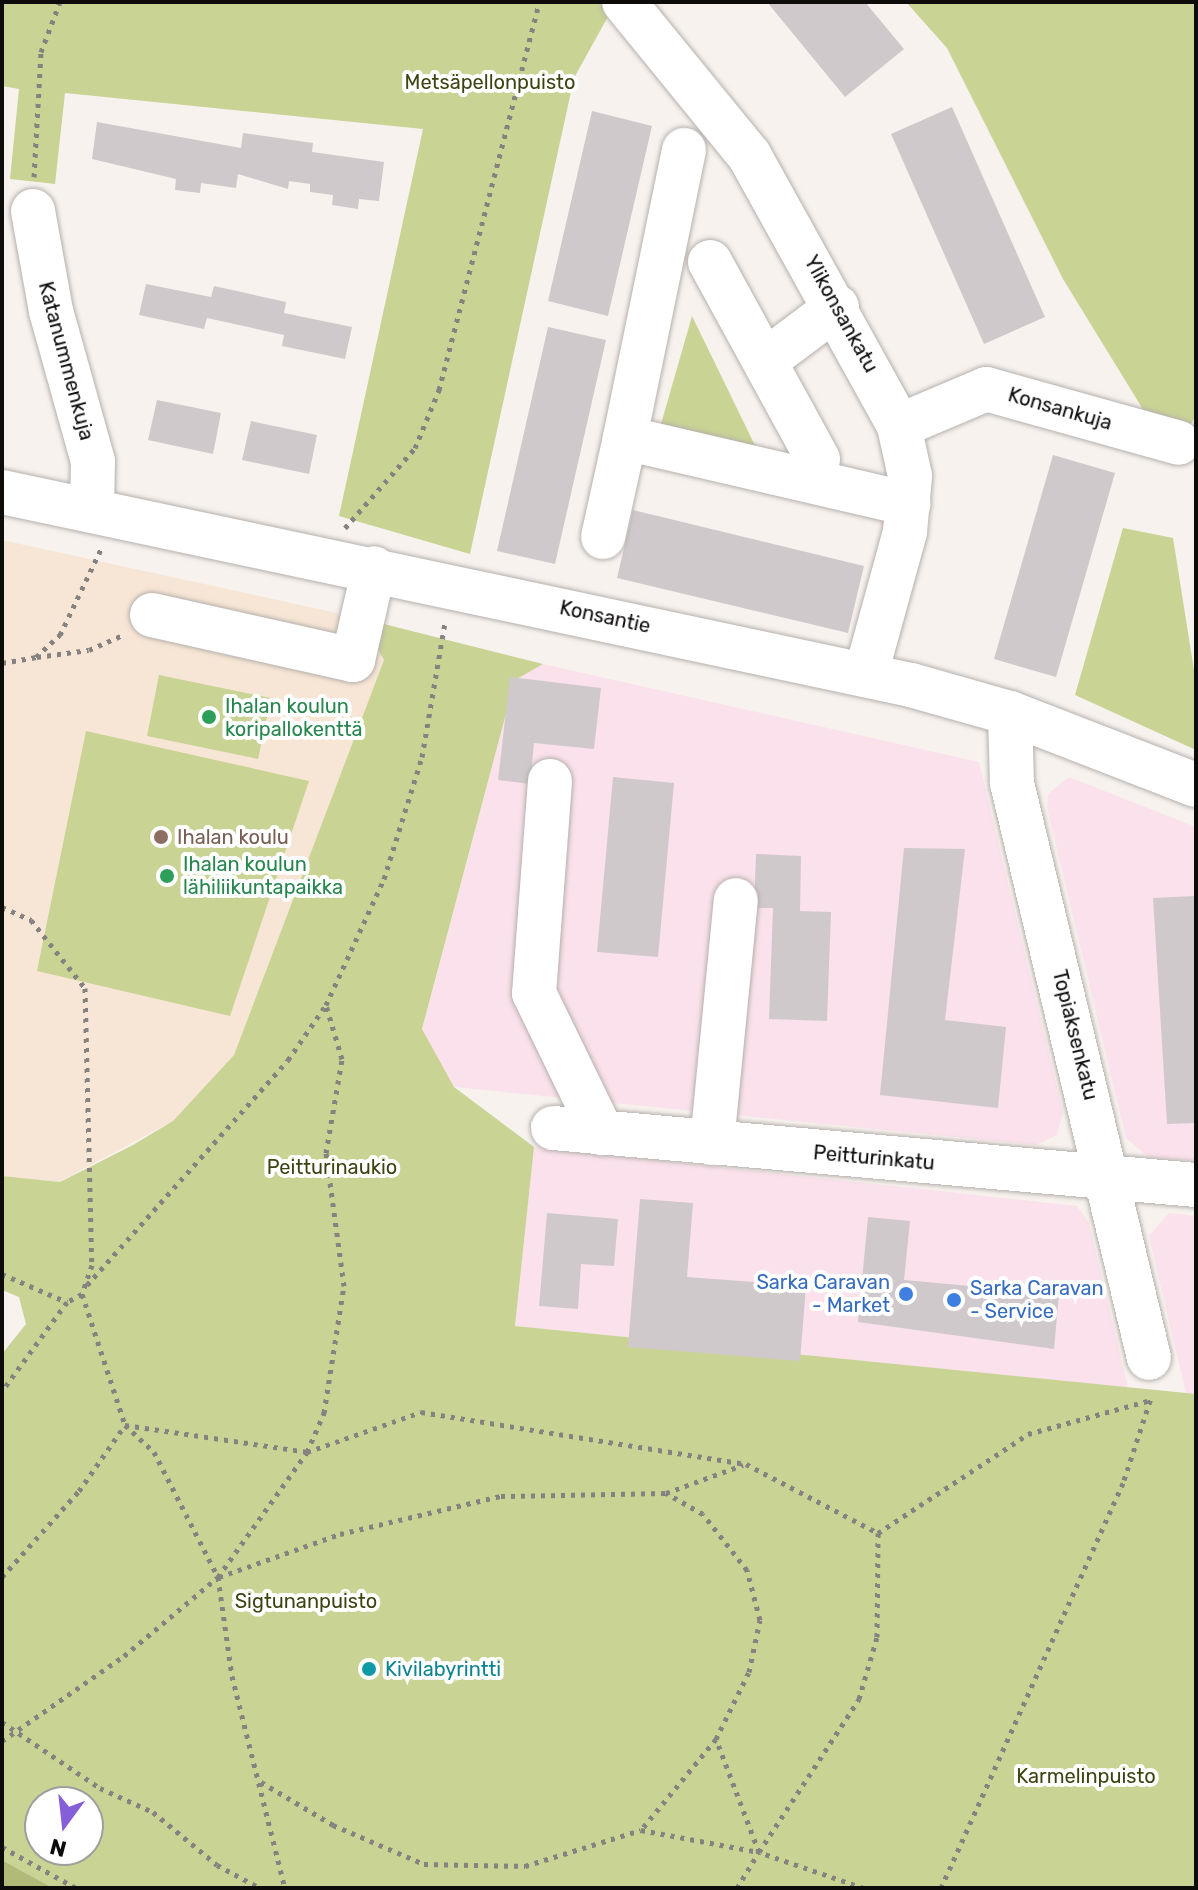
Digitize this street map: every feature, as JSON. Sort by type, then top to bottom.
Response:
[{"type":"street","name":"Ylikonsankatu","points":[[624,2],[749,155],[837,307],[899,426],[908,504],[866,674]]},
{"type":"street","points":[[603,537],[684,150]]},
{"type":"street","name":"Katanummenkuja","points":[[33,211],[51,311],[93,461],[99,526]]},
{"type":"street","points":[[710,262],[818,459]]},
{"type":"street","points":[[765,361],[837,307]]},
{"type":"street","name":"Konsankuja","points":[[899,426],[986,389],[1179,443]]},
{"type":"street","points":[[625,438],[908,504]]},
{"type":"street","name":"Konsantie","points":[[2,492],[99,526],[374,568],[866,674],[1010,713],[1196,785]]},
{"type":"street","points":[[152,615],[353,660],[374,568]]},
{"type":"street","name":"Topiaksenkatu","points":[[1010,713],[1012,783],[1109,1176],[1150,1379]]},
{"type":"street","points":[[550,781],[534,993],[602,1133]]},
{"type":"street","points":[[712,1143],[736,900]]},
{"type":"street","name":"Peitturinkatu","points":[[553,1128],[1196,1185]]},
{"type":"path","points":[[33,211],[37,76],[60,2]]},
{"type":"path","points":[[337,532],[415,448],[439,390],[539,2]]},
{"type":"path","points":[[36,657],[60,635],[99,526]]},
{"type":"path","points":[[2,663],[89,650],[152,615]]},
{"type":"path","points":[[2,1391],[67,1302],[82,1294],[288,1060],[326,1005],[389,864],[422,757],[445,623]]},
{"type":"path","points":[[2,907],[31,920],[85,988],[87,1285]]},
{"type":"path","points":[[2,1741],[14,1728],[124,1656],[218,1577],[307,1452],[324,1413],[344,1286],[326,1153],[342,1059],[326,1005]]},
{"type":"path","points":[[2,1274],[67,1302]]},
{"type":"path","points":[[82,1294],[125,1425],[154,1452],[218,1577],[232,1676],[261,1782],[285,1888]]},
{"type":"path","points":[[878,1533],[1028,1434],[1150,1379]]},
{"type":"path","points":[[941,1888],[1130,1466],[1150,1379]]},
{"type":"path","points":[[125,1425],[307,1452],[421,1412],[746,1464],[878,1533]]},
{"type":"path","points":[[2,1577],[79,1491],[125,1425]]},
{"type":"path","points":[[218,1577],[340,1534],[501,1496],[666,1493],[746,1464]]},
{"type":"path","points":[[641,1830],[716,1739],[749,1672],[760,1620],[747,1570],[703,1514],[666,1493]]},
{"type":"path","points":[[737,1888],[859,1699],[877,1637],[878,1533]]},
{"type":"path","points":[[2,1722],[260,1888]]},
{"type":"path","points":[[716,1739],[759,1852]]},
{"type":"path","points":[[261,1782],[333,1825],[424,1864],[525,1866],[641,1830],[759,1852],[864,1888]]},
{"type":"path","points":[[2,1847],[76,1888]]},
{"type":"path","points":[[58,1878],[62,1888]]},
{"type":"shaded area","name":"Ihalan koulu","points":[[2,540],[360,618],[384,660],[234,1055],[173,1121],[59,1182],[2,1176]]},
{"type":"shaded area","points":[[543,664],[979,762],[1063,1112],[1057,1135],[1036,1145],[454,1087],[422,1030],[515,680]]},
{"type":"shaded area","points":[[1069,777],[1196,827],[1196,1161],[1148,1157],[1126,1138],[1047,807],[1048,794]]},
{"type":"shaded area","points":[[534,1147],[1077,1206],[1089,1223],[1128,1388],[515,1326]]},
{"type":"shaded area","points":[[1169,1213],[1196,1216],[1196,1394],[1186,1393],[1149,1236]]},
{"type":"green space","name":"Metsäpellonpuisto","points":[[2,2],[616,2],[574,78],[470,554],[339,516],[423,129],[65,93],[55,184],[10,179],[19,89],[2,86]]},
{"type":"green space","points":[[906,2],[1196,2],[1196,416],[1186,432],[1144,411],[1063,279],[947,48]]},
{"type":"green space","points":[[692,316],[765,466],[657,438]]},
{"type":"green space","points":[[1123,528],[1173,538],[1196,683],[1196,750],[1075,695]]},
{"type":"green space","name":"Sigtunanpuisto","points":[[360,618],[543,664],[515,680],[422,1029],[454,1087],[534,1147],[515,1326],[1196,1394],[1196,1888],[53,1888],[2,1860],[2,1354],[26,1324],[19,1297],[2,1290],[2,1176],[60,1182],[133,1145],[173,1121],[234,1055],[384,660]]},
{"type":"green space","name":"Ihalan koulun koripallokenttä","points":[[159,675],[271,698],[258,759],[147,736]]},
{"type":"green space","name":"Ihalan koulun lähiliikuntapaikka","points":[[86,731],[309,781],[230,1016],[37,971]]},
{"type":"green space","points":[[2,1860],[53,1888],[2,1888]]},
{"type":"building","points":[[767,2],[865,2],[904,49],[845,97]]},
{"type":"building","points":[[952,107],[1045,317],[984,344],[891,134]]},
{"type":"building","points":[[592,111],[652,126],[608,316],[548,301]]},
{"type":"building","points":[[97,122],[241,148],[243,133],[313,143],[312,152],[384,162],[379,201],[359,199],[358,209],[332,205],[333,195],[310,192],[310,184],[289,181],[288,189],[238,174],[236,188],[201,183],[200,193],[175,190],[176,179],[92,159]]},
{"type":"building","points":[[146,284],[211,297],[214,286],[286,302],[284,313],[352,327],[345,359],[282,346],[284,335],[207,318],[204,329],[139,315]]},
{"type":"building","points":[[548,327],[606,340],[555,564],[497,551]]},
{"type":"building","points":[[157,400],[221,413],[213,454],[148,440]]},
{"type":"building","points":[[251,421],[317,435],[309,474],[242,460]]},
{"type":"building","points":[[1053,455],[1115,473],[1056,677],[994,659]]},
{"type":"building","points":[[633,510],[864,566],[848,633],[617,578]]},
{"type":"building","points":[[510,677],[601,688],[594,749],[534,743],[530,784],[498,780]]},
{"type":"building","points":[[613,777],[674,783],[658,957],[597,952]]},
{"type":"building","points":[[904,848],[965,849],[945,1020],[1006,1027],[998,1108],[880,1095]]},
{"type":"building","points":[[756,854],[801,856],[800,911],[831,912],[827,1021],[769,1019],[773,908],[754,908]]},
{"type":"building","points":[[1196,896],[1196,1123],[1167,1124],[1153,898]]},
{"type":"building","points":[[640,1199],[693,1203],[687,1277],[806,1286],[800,1361],[628,1347]]},
{"type":"building","points":[[547,1213],[618,1219],[614,1266],[581,1264],[578,1309],[539,1306]]},
{"type":"building","points":[[868,1217],[910,1221],[904,1280],[1059,1294],[1054,1349],[858,1322]]},
{"type":"place","name":"Ihalan koulun koripallokenttä","points":[[209,717]]},
{"type":"place","name":"Ihalan koulu","points":[[161,837]]},
{"type":"place","name":"Ihalan koulun lähiliikuntapaikka","points":[[167,876]]},
{"type":"place","name":"Sarka Caravan - Market","points":[[906,1294]]},
{"type":"place","name":"Sarka Caravan - Service","points":[[954,1300]]},
{"type":"place","name":"Kivilabyrintti","points":[[369,1669]]},
{"type":"park label","name":"Peitturinaukio","points":[[332,1167]]},
{"type":"park label","name":"Karmelinpuisto","points":[[1086,1776]]}]
